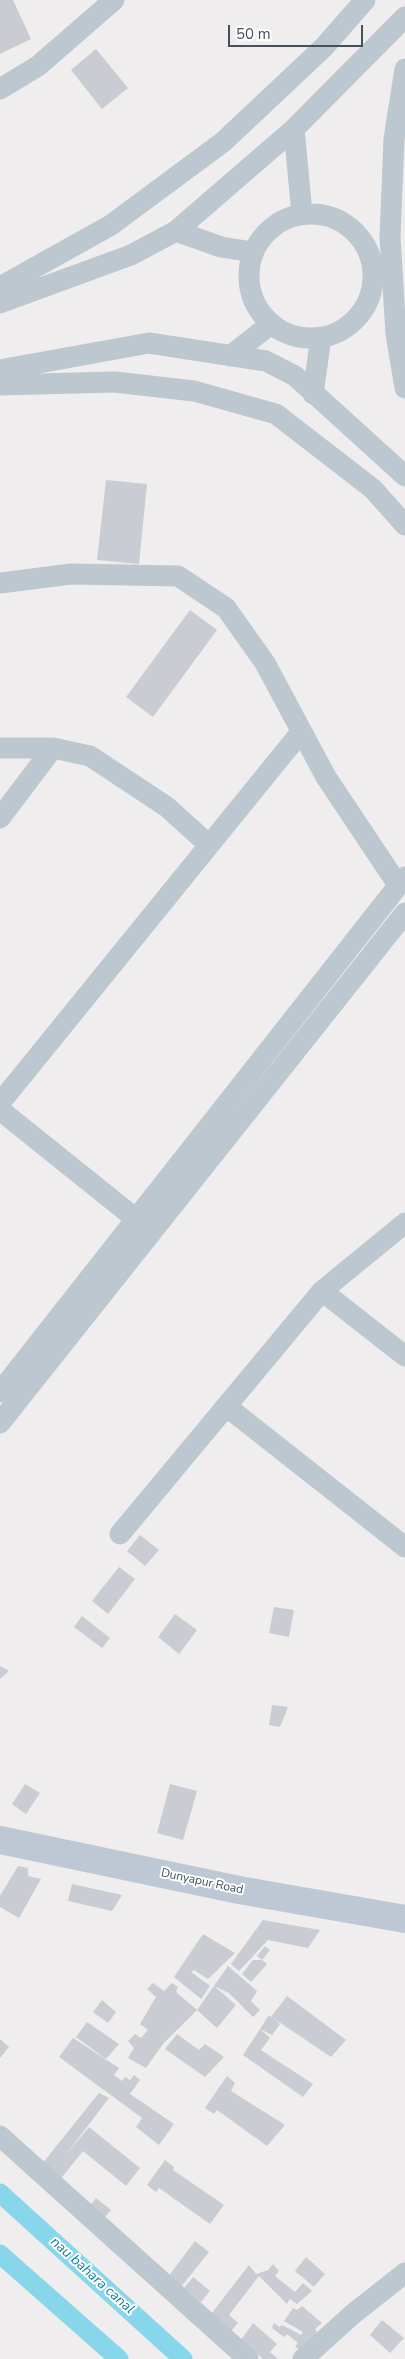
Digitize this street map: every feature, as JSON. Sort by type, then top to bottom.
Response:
[{"type":"main road","name":"Dunyapur Road","points":[[0,1840],[239,1890],[405,1919]]},
{"type":"street","points":[[0,89],[38,66],[114,0]]},
{"type":"street","points":[[2,285],[111,225],[223,142],[324,47],[365,0]]},
{"type":"street","points":[[2,285],[132,255],[176,231],[294,129],[405,17]]},
{"type":"street","points":[[405,69],[394,140],[390,237],[405,388]]},
{"type":"street","points":[[294,129],[302,214]]},
{"type":"street","points":[[366,245],[391,188]]},
{"type":"street","points":[[314,213],[339,220],[359,235],[366,245],[373,270],[370,296],[356,319],[346,328],[321,338],[294,336],[271,324],[255,304],[248,278],[253,252],[268,230],[290,217],[302,214],[314,213]]},
{"type":"street","points":[[176,231],[221,246],[253,252]]},
{"type":"street","points":[[370,296],[401,337]]},
{"type":"street","points":[[230,356],[271,324]]},
{"type":"street","points":[[313,394],[321,338]]},
{"type":"street","points":[[0,370],[149,343],[266,361],[295,376],[405,476]]},
{"type":"street","points":[[0,385],[115,382],[194,391],[276,414],[373,489],[405,524]]},
{"type":"street","points":[[0,583],[71,574],[178,576],[226,608],[265,663],[326,777],[402,881],[0,1392]]},
{"type":"street","points":[[0,1103],[302,732]]},
{"type":"street","points":[[0,748],[54,748],[90,756],[167,808],[209,845]]},
{"type":"street","points":[[0,818],[54,748]]},
{"type":"street","points":[[0,1423],[405,913]]},
{"type":"street","points":[[0,1110],[136,1219]]},
{"type":"street","points":[[120,1534],[322,1291],[405,1223]]},
{"type":"street","points":[[322,1291],[405,1356]]},
{"type":"street","points":[[226,1406],[405,1546]]},
{"type":"street","points":[[0,2136],[248,2359]]},
{"type":"street","points":[[303,2359],[353,2314],[405,2272]]},
{"type":"building","points":[[0,0],[13,0],[31,39],[0,54]]},
{"type":"building","points":[[96,49],[128,88],[102,109],[71,70]]},
{"type":"building","points":[[106,480],[147,484],[139,564],[97,560]]},
{"type":"building","points":[[190,610],[217,630],[153,717],[126,697]]},
{"type":"building","points":[[140,1535],[159,1550],[145,1566],[127,1551]]},
{"type":"building","points":[[119,1567],[135,1579],[108,1614],[92,1601]]},
{"type":"building","points":[[274,1607],[294,1610],[289,1637],[269,1633]]},
{"type":"building","points":[[175,1614],[197,1630],[179,1654],[158,1637]]},
{"type":"building","points":[[82,1616],[110,1638],[102,1648],[74,1627]]},
{"type":"building","points":[[0,1666],[9,1671],[0,1679]]},
{"type":"building","points":[[272,1705],[288,1707],[280,1727],[269,1725]]},
{"type":"building","points":[[25,1784],[40,1793],[26,1814],[12,1804]]},
{"type":"building","points":[[170,1784],[197,1791],[183,1840],[157,1833]]},
{"type":"building","points":[[18,1866],[28,1868],[28,1876],[41,1879],[19,1918],[0,1907],[0,1896]]},
{"type":"building","points":[[72,1884],[122,1895],[112,1911],[68,1901]]},
{"type":"building","points":[[263,1920],[320,1930],[308,1948],[268,1940],[239,1971],[231,1964]]},
{"type":"building","points":[[203,1934],[235,1953],[208,1979],[194,1970],[191,1972],[210,1986],[201,1999],[174,1977]]},
{"type":"building","points":[[265,1946],[270,1950],[262,1960],[257,1956]]},
{"type":"building","points":[[253,1960],[262,1960],[267,1964],[251,1982],[242,1974]]},
{"type":"building","points":[[228,1966],[257,1991],[251,2001],[260,2010],[253,2017],[229,1993],[214,1986]]},
{"type":"building","points":[[153,1983],[164,1991],[172,1983],[178,1987],[176,1992],[197,2010],[163,2044],[146,2068],[128,2058],[134,2048],[128,2041],[135,2034],[141,2038],[148,2030],[140,2024],[156,1997],[147,1989]]},
{"type":"building","points":[[214,1986],[236,2005],[217,2028],[197,2010]]},
{"type":"building","points":[[287,1996],[346,2040],[331,2057],[273,2018],[280,2024],[272,2035],[260,2029],[269,2015],[271,2017]]},
{"type":"building","points":[[102,2000],[116,2012],[108,2023],[93,2012]]},
{"type":"building","points":[[87,2022],[119,2044],[106,2059],[76,2037]]},
{"type":"building","points":[[260,2029],[270,2038],[261,2050],[313,2084],[303,2097],[243,2055]]},
{"type":"building","points":[[177,2034],[199,2050],[205,2044],[224,2057],[205,2077],[165,2049]]},
{"type":"building","points":[[73,2038],[119,2068],[114,2075],[122,2081],[125,2077],[130,2080],[134,2075],[140,2080],[130,2094],[174,2124],[159,2145],[136,2127],[142,2118],[59,2057]]},
{"type":"building","points":[[0,2039],[9,2047],[0,2058]]},
{"type":"building","points":[[227,2076],[235,2083],[231,2091],[285,2125],[267,2146],[217,2110],[214,2114],[205,2108]]},
{"type":"building","points":[[99,2093],[109,2098],[64,2157],[89,2127],[140,2168],[126,2186],[83,2151],[59,2181],[42,2164]]},
{"type":"building","points":[[165,2160],[174,2167],[173,2170],[224,2205],[210,2224],[159,2188],[156,2192],[147,2185]]},
{"type":"building","points":[[96,2198],[111,2210],[104,2218],[89,2207]]},
{"type":"building","points":[[195,2241],[209,2252],[181,2287],[168,2277]]},
{"type":"building","points":[[306,2257],[325,2274],[314,2287],[295,2271]]},
{"type":"building","points":[[273,2264],[279,2271],[275,2276],[295,2292],[303,2283],[312,2291],[297,2304],[290,2299],[287,2304],[259,2276],[229,2315],[238,2323],[231,2331],[211,2314],[249,2265],[256,2274],[268,2270]]},
{"type":"building","points":[[193,2277],[210,2291],[201,2302],[184,2288]]},
{"type":"building","points":[[302,2306],[322,2323],[315,2329],[317,2332],[301,2352],[295,2346],[298,2343],[287,2334],[284,2337],[272,2328],[274,2323],[279,2327],[282,2325],[301,2335],[303,2332],[284,2321],[293,2308],[297,2310]]},
{"type":"building","points":[[382,2320],[404,2338],[390,2353],[370,2335]]},
{"type":"building","points":[[253,2323],[277,2344],[270,2352],[278,2359],[263,2359],[241,2340]]},
{"type":"waterway","name":"nau bahara canal","points":[[0,2193],[183,2359]]},
{"type":"waterway","points":[[0,2254],[119,2359]]}]
